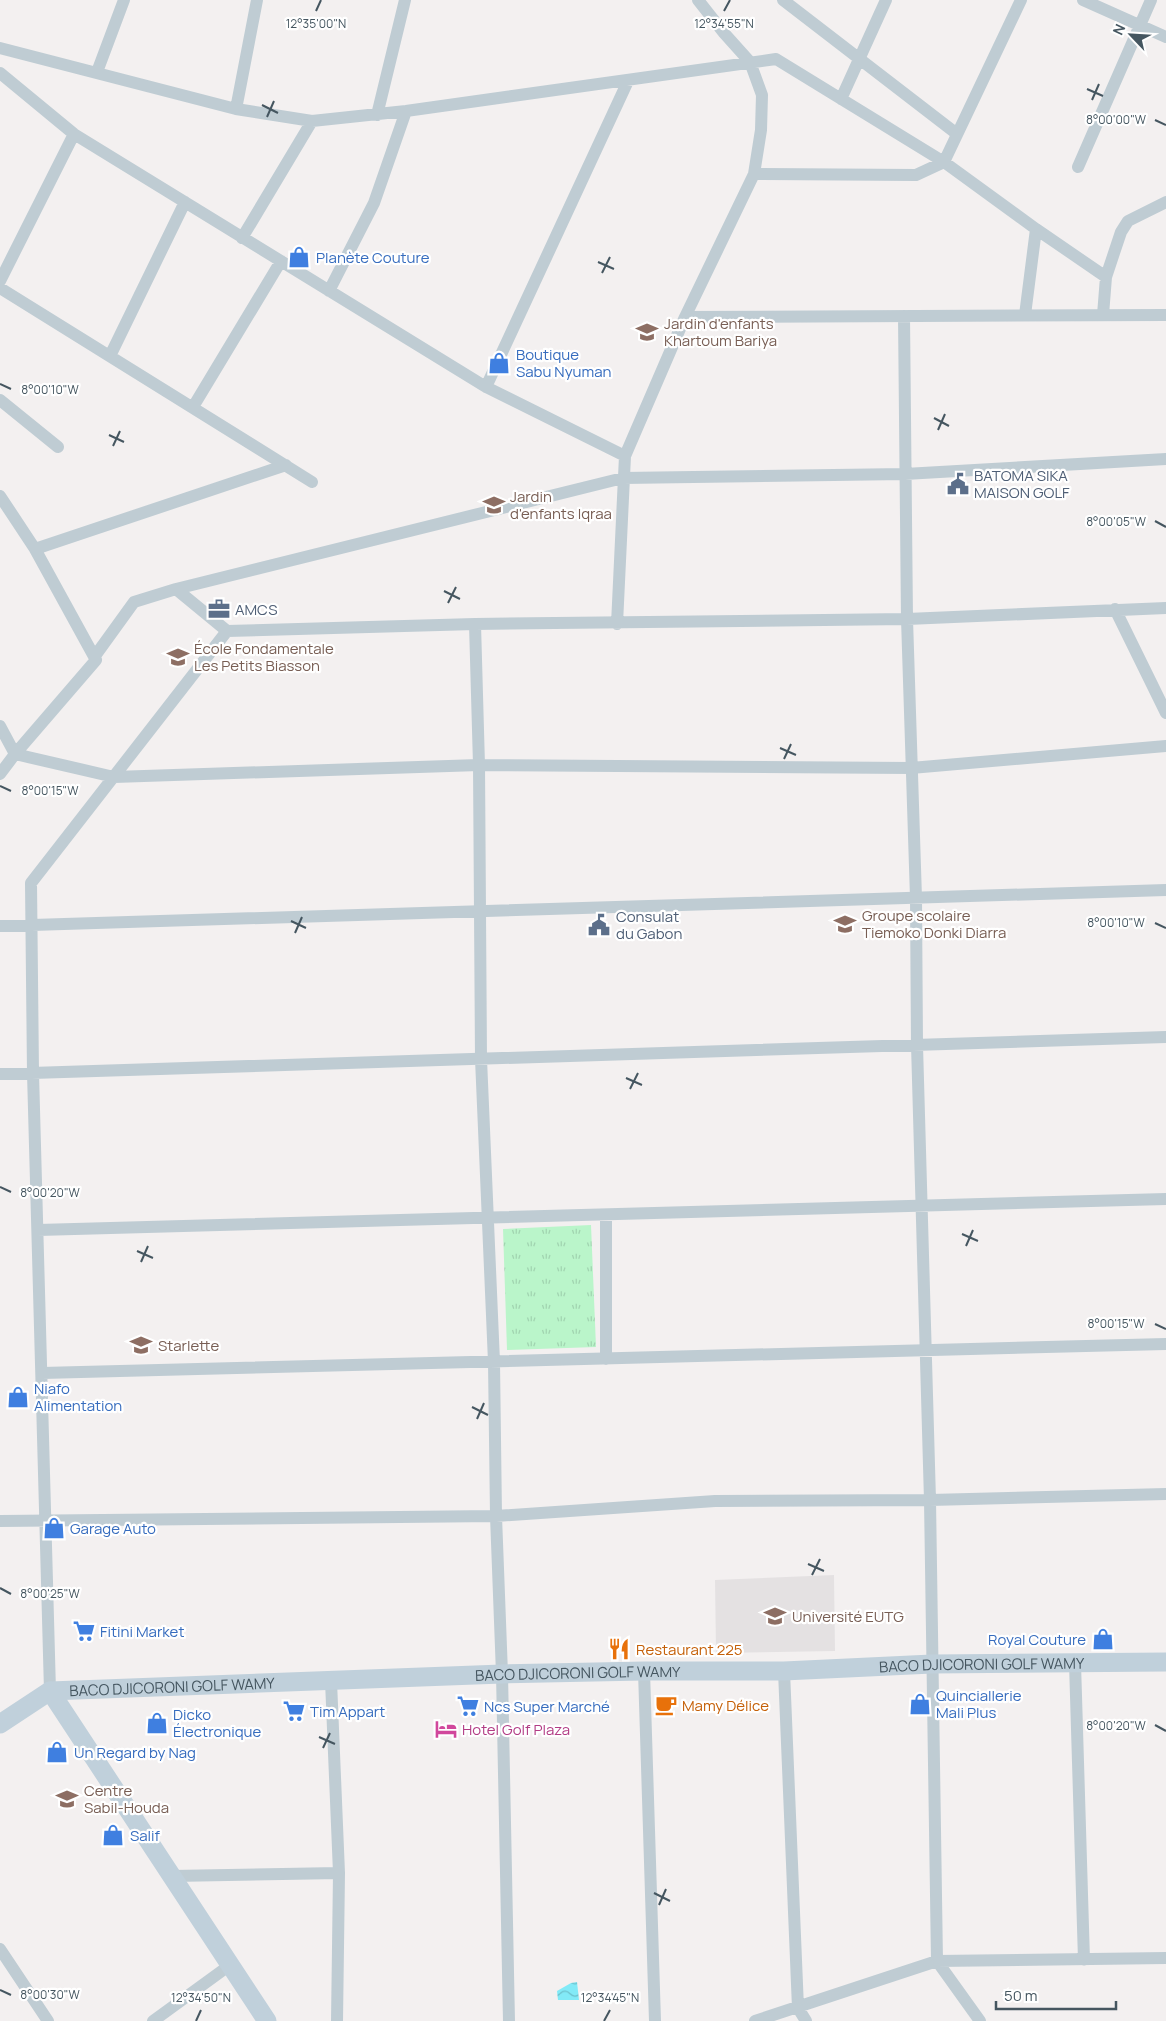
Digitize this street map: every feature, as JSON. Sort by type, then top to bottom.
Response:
[{"type":"street","points":[[97,72],[124,0]]},
{"type":"street","points":[[236,109],[257,0]]},
{"type":"street","points":[[377,115],[405,0]]},
{"type":"street","points":[[617,624],[625,456],[684,316],[754,174],[761,130],[762,95],[750,62],[698,0]]},
{"type":"street","points":[[783,0],[958,134]]},
{"type":"street","points":[[841,99],[886,0]]},
{"type":"street","points":[[754,174],[916,175],[944,162],[1021,0]]},
{"type":"street","points":[[1083,0],[1166,37]]},
{"type":"street","points":[[1078,167],[1151,0]]},
{"type":"street","points":[[0,48],[236,109],[312,121],[377,115],[628,81],[750,62],[776,60],[944,162],[1106,277]]},
{"type":"street","points":[[0,90],[4,76],[74,134],[242,238],[486,387],[625,456]]},
{"type":"street","points":[[486,387],[628,81]]},
{"type":"street","points":[[329,291],[374,203],[406,111]]},
{"type":"street","points":[[242,238],[312,121]]},
{"type":"street","points":[[0,281],[74,134]]},
{"type":"street","points":[[110,356],[185,202]]},
{"type":"street","points":[[1103,315],[1106,277],[1121,232],[1128,221],[1166,202]]},
{"type":"street","points":[[1025,315],[1036,229]]},
{"type":"street","points":[[193,407],[281,261]]},
{"type":"street","points":[[0,288],[312,482]]},
{"type":"street","points":[[684,316],[1166,315]]},
{"type":"street","points":[[904,316],[907,619],[910,768],[916,898],[917,1045],[930,1500],[937,1961],[980,2021]]},
{"type":"street","points":[[0,400],[58,447]]},
{"type":"street","points":[[95,656],[134,602],[176,588],[623,478],[905,474],[1166,459]]},
{"type":"street","points":[[35,549],[286,465]]},
{"type":"street","points":[[0,496],[35,549],[96,660],[0,774]]},
{"type":"street","points":[[176,588],[227,631],[475,624],[617,624],[907,619],[1166,608]]},
{"type":"street","points":[[1115,609],[1166,713]]},
{"type":"street","points":[[475,624],[479,765],[478,910],[481,1059],[494,1362],[496,1516],[502,1674],[509,2021]]},
{"type":"street","points":[[227,631],[32,883],[33,1073],[50,1691],[267,2021]]},
{"type":"street","points":[[0,726],[15,754],[114,777],[479,765],[910,768],[1166,746]]},
{"type":"street","points":[[0,926],[1166,890]]},
{"type":"street","points":[[0,1074],[1166,1037]]},
{"type":"street","points":[[38,1230],[1166,1199]]},
{"type":"street","points":[[606,1215],[606,1359]]},
{"type":"street","points":[[42,1373],[1166,1344]]},
{"type":"street","points":[[0,1521],[496,1516],[715,1501],[930,1500],[1166,1494]]},
{"type":"street","name":"BACO DJICORONI GOLF WAMY","points":[[0,1724],[50,1691],[502,1674],[784,1671],[932,1664],[1166,1662]]},
{"type":"street","points":[[1075,1663],[1084,1960]]},
{"type":"street","points":[[644,1671],[655,2021]]},
{"type":"street","points":[[784,1671],[798,2008],[806,2021]]},
{"type":"street","points":[[332,1681],[339,1873],[337,2021]]},
{"type":"street","points":[[172,1876],[339,1873]]},
{"type":"street","points":[[0,1949],[48,2021]]},
{"type":"street","points":[[755,2021],[937,1961],[1166,1958]]},
{"type":"street","points":[[153,2021],[230,1965]]},
{"type":"shaded area","name":"Université EUTG","points":[[834,1575],[835,1651],[716,1653],[715,1580]]},
{"type":"green space","points":[[591,1225],[596,1347],[507,1350],[503,1229]]},
{"type":"water","points":[[577,1982],[579,2000],[558,2000],[557,1991],[571,1983]]},
{"type":"place","name":"Planète Couture","points":[[299,257]]},
{"type":"place","name":"Jardin d'enfants Khartoum Bariya","points":[[647,332]]},
{"type":"place","name":"Boutique Sabu Nyuman","points":[[499,363]]},
{"type":"place","name":"BATOMA SIKA MAISON GOLF","points":[[958,484]]},
{"type":"place","name":"Jardin d'enfants Iqraa","points":[[494,505]]},
{"type":"place","name":"AMCS","points":[[219,609]]},
{"type":"place","name":"École Fondamentale Les Petits Biasson","points":[[178,657]]},
{"type":"place","name":"Groupe scolaire Tiemoko Donki Diarra","points":[[845,924]]},
{"type":"place","name":"Consulat du Gabon","points":[[599,925]]},
{"type":"place","name":"Starlette","points":[[141,1345]]},
{"type":"place","name":"Niafo Alimentation","points":[[18,1397]]},
{"type":"place","name":"Garage Auto","points":[[54,1528]]},
{"type":"place","name":"Université EUTG","points":[[775,1616]]},
{"type":"place","name":"Fitini Market","points":[[84,1631]]},
{"type":"place","name":"Royal Couture","points":[[1103,1639]]},
{"type":"place","name":"Restaurant 225","points":[[619,1649]]},
{"type":"place","name":"Quinciallerie Mali Plus","points":[[920,1704]]},
{"type":"place","name":"Mamy Délice","points":[[666,1705]]},
{"type":"place","name":"Ncs Super Marché","points":[[468,1706]]},
{"type":"place","name":"Tim Appart","points":[[294,1711]]},
{"type":"place","name":"Dicko Électronique","points":[[157,1723]]},
{"type":"place","name":"Hotel Golf Plaza","points":[[446,1729]]},
{"type":"place","name":"Un Regard by Nag","points":[[57,1752]]},
{"type":"place","name":"Centre Sabil-Houda","points":[[67,1799]]},
{"type":"place","name":"Salif","points":[[113,1835]]}]
